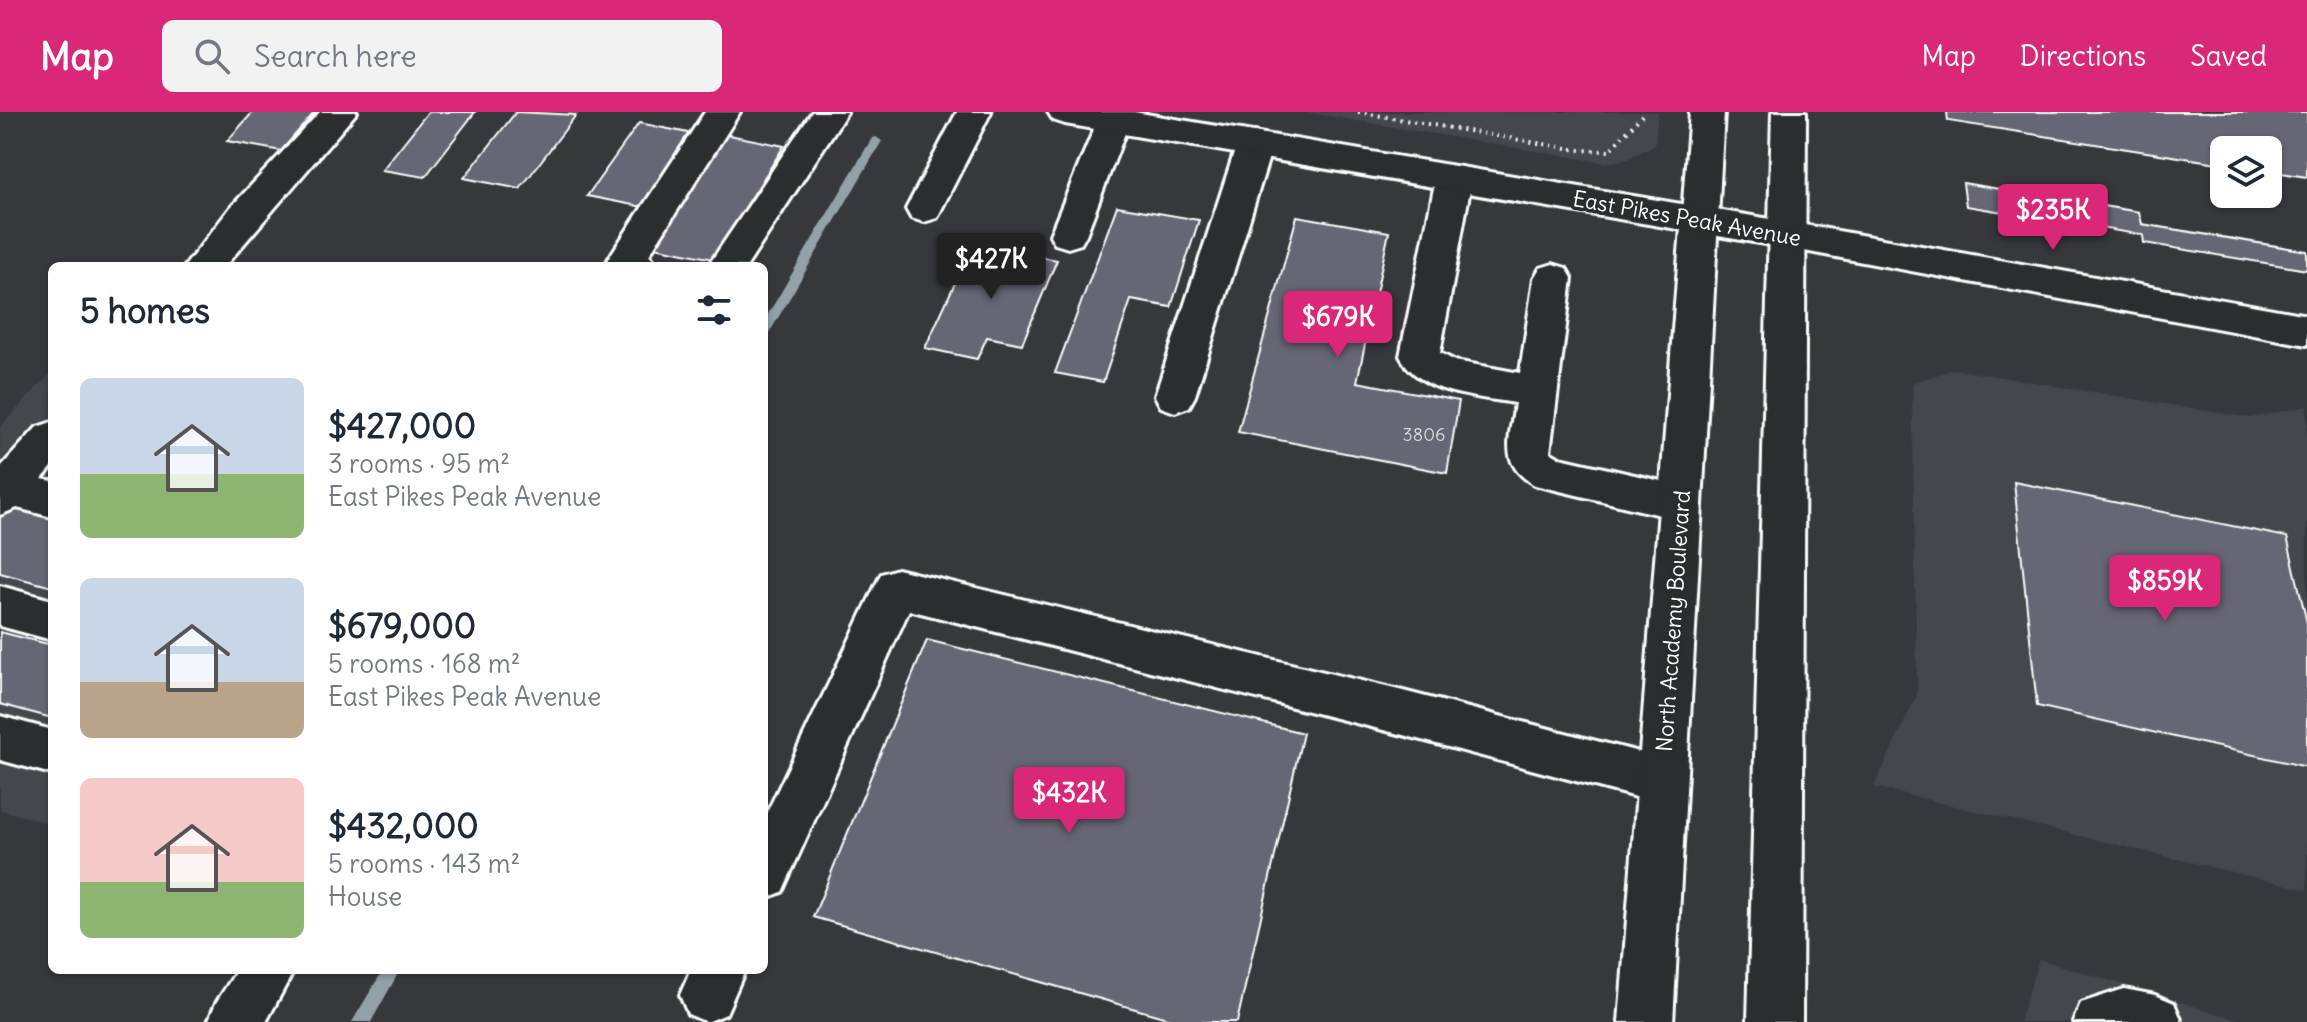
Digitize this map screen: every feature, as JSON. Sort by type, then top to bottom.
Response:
[{"type":"main road","points":[[207,262],[244,216],[340,112]]},
{"type":"main road","points":[[626,262],[723,112]]},
{"type":"main road","points":[[730,262],[830,112]]},
{"type":"main road","points":[[924,209],[974,112]]},
{"type":"main road","name":"East Pikes Peak Avenue","points":[[1065,112],[1113,120],[1242,132],[1454,178],[1788,235],[2307,330]]},
{"type":"main road","name":"North Academy Boulevard","points":[[1646,1022],[1707,112]]},
{"type":"main road","points":[[1775,1022],[1789,112]]},
{"type":"main road","points":[[1068,235],[1113,120]]},
{"type":"main road","points":[[1175,396],[1242,132]]},
{"type":"main road","points":[[1454,178],[1420,356],[1431,369],[1522,388],[1536,397]]},
{"type":"main road","points":[[1553,278],[1529,456],[1536,465],[1570,480],[1681,502]]},
{"type":"main road","points":[[4,492],[48,443]]},
{"type":"main road","points":[[4,492],[48,498]]},
{"type":"main road","points":[[768,865],[897,588],[1403,713],[1662,781]]},
{"type":"main road","points":[[0,606],[48,619]]},
{"type":"main road","points":[[0,738],[48,751]]},
{"type":"main road","points":[[235,1022],[265,974]]},
{"type":"main road","points":[[2100,1022],[2124,1016],[2155,1022]]},
{"type":"path","points":[[1358,112],[1578,150],[1609,151],[1645,112]]},
{"type":"shaded area","points":[[1304,112],[1658,112],[1655,144],[1628,159],[1606,163]]},
{"type":"shaded area","points":[[1953,369],[2250,418],[2307,406],[2307,890],[1874,787],[1917,695],[1912,383]]},
{"type":"shaded area","points":[[48,376],[48,823],[0,810],[0,427]]},
{"type":"shaded area","points":[[2039,959],[2246,1022],[2019,1022]]},
{"type":"building","points":[[253,112],[315,112],[281,151],[227,141]]},
{"type":"building","points":[[428,112],[475,112],[425,177],[382,170]]},
{"type":"building","points":[[516,112],[576,115],[520,189],[464,178]]},
{"type":"building","points":[[1947,112],[2307,112],[2307,177],[2282,173],[2282,136],[2210,136],[2210,162],[1948,121]]},
{"type":"building","points":[[639,123],[693,134],[643,207],[587,196]]},
{"type":"building","points":[[724,134],[784,146],[713,259],[650,246]]},
{"type":"building","points":[[1963,183],[2139,212],[2142,224],[2307,251],[2307,270],[2144,243],[2143,235],[1966,206]]},
{"type":"building","points":[[1117,206],[1199,220],[1171,307],[1131,300],[1103,382],[1055,373]]},
{"type":"building","points":[[1297,216],[1389,232],[1357,382],[1459,401],[1447,473],[1238,432]]},
{"type":"building","points":[[973,244],[1057,260],[1022,344],[987,337],[977,359],[925,348]]},
{"type":"building","points":[[2014,482],[2287,537],[2307,623],[2307,767],[2037,706]]},
{"type":"building","points":[[8,507],[48,516],[48,586],[0,573],[0,516]]},
{"type":"building","points":[[0,632],[48,644],[48,717],[0,704]]},
{"type":"building","points":[[927,640],[1303,733],[1237,1022],[1181,1022],[813,917]]},
{"type":"waterway","points":[[768,325],[876,141]]},
{"type":"waterway","points":[[361,1022],[390,974]]}]
